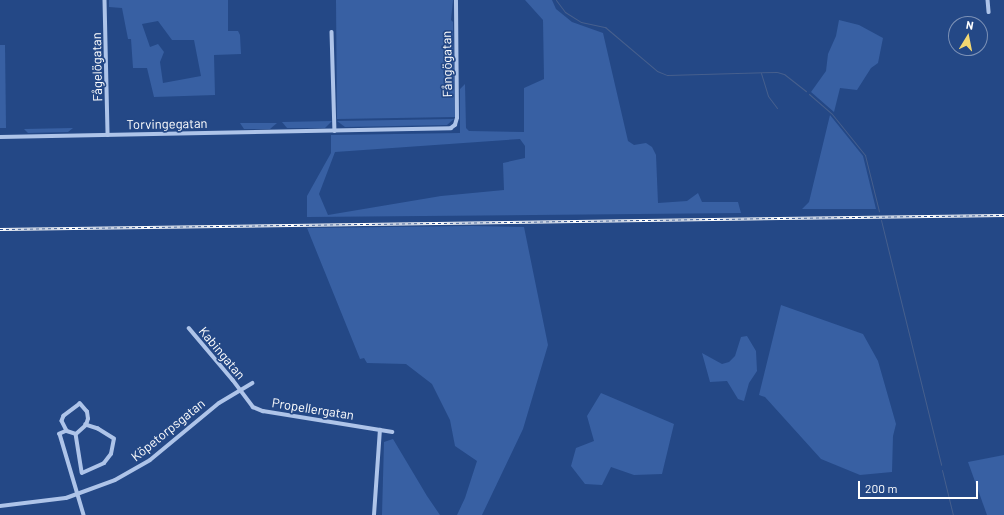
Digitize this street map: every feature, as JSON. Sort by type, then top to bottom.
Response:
[{"type":"street","name":"Fågelögatan","points":[[105,0],[108,135]]},
{"type":"street","name":"Fångögatan","points":[[454,127],[457,118],[456,0]]},
{"type":"street","points":[[988,0],[989,12]]},
{"type":"street","points":[[332,32],[335,131]]},
{"type":"street","name":"Torvingegatan","points":[[0,137],[335,131],[454,127]]},
{"type":"street","name":"Kabingatan","points":[[189,328],[240,390]]},
{"type":"street","name":"Köpetorpsgatan","points":[[0,506],[39,503],[79,494],[115,480],[139,467],[207,411],[252,383]]},
{"type":"street","name":"Propellergatan","points":[[240,390],[253,407],[263,411],[392,432]]},
{"type":"street","points":[[67,431],[62,421],[64,416],[80,404],[87,412],[86,425],[76,434]]},
{"type":"street","points":[[76,434],[82,473],[104,463],[111,454],[114,439],[98,428],[86,425]]},
{"type":"street","points":[[374,515],[380,430]]},
{"type":"street","points":[[76,434],[67,431],[60,434],[84,515]]},
{"type":"shaded area","points":[[109,0],[228,0],[228,31],[238,31],[240,35],[241,54],[214,55],[215,95],[154,97],[147,68],[133,68],[131,39],[128,39],[122,8],[109,7]],"holes":[[[158,21],[172,40],[194,40],[201,76],[163,83],[160,62],[164,52],[158,44],[150,47],[142,24]]]},
{"type":"shaded area","points":[[336,0],[453,0],[451,20],[453,22],[455,117],[337,119]]},
{"type":"shaded area","points":[[525,0],[552,0],[556,9],[572,22],[603,33],[628,141],[634,145],[646,143],[652,147],[656,155],[658,203],[687,201],[698,193],[702,202],[738,202],[741,213],[307,217],[307,196],[331,153],[331,135],[460,133],[460,89],[465,84],[466,128],[469,131],[524,132],[524,88],[544,79],[543,20]],"holes":[[[520,139],[525,146],[525,158],[503,163],[504,190],[441,196],[328,215],[319,194],[335,152]]]},
{"type":"shaded area","points":[[839,20],[859,25],[883,38],[878,63],[871,68],[857,90],[840,88],[834,112],[811,92],[826,71],[828,54],[836,36]]},
{"type":"shaded area","points":[[0,45],[5,45],[6,128],[0,128]]},
{"type":"shaded area","points":[[830,115],[863,156],[876,209],[802,209],[809,202]]},
{"type":"shaded area","points":[[454,119],[447,125],[345,127],[337,121]]},
{"type":"shaded area","points":[[332,121],[325,128],[287,128],[282,122]]},
{"type":"shaded area","points":[[240,123],[277,123],[270,129],[244,129]]},
{"type":"shaded area","points":[[204,124],[202,129],[169,129],[169,125]]},
{"type":"shaded area","points":[[73,128],[68,132],[28,133],[24,129]]},
{"type":"shaded area","points":[[472,226],[524,227],[548,345],[523,429],[482,515],[457,515],[465,498],[477,461],[455,446],[450,420],[432,384],[406,364],[367,363],[364,358],[360,359],[307,228]]},
{"type":"shaded area","points":[[781,305],[863,334],[878,361],[896,424],[893,436],[892,472],[860,475],[821,459],[765,397],[759,395]]},
{"type":"shaded area","points":[[747,336],[756,351],[757,371],[749,383],[744,401],[738,399],[727,381],[710,382],[702,353],[722,364],[729,362],[735,356],[741,337]]},
{"type":"shaded area","points":[[601,393],[674,424],[662,474],[634,475],[611,467],[602,485],[585,484],[571,466],[576,448],[594,441],[587,416]]},
{"type":"shaded area","points":[[393,439],[440,515],[382,515],[384,442]]},
{"type":"shaded area","points":[[1004,455],[1004,515],[987,515],[968,462]]},
{"type":"waterway","points":[[556,0],[565,12],[581,22],[605,27],[657,71],[667,75],[777,72],[784,74],[806,91]]},
{"type":"waterway","points":[[761,73],[768,96],[777,108]]},
{"type":"waterway","points":[[809,94],[832,114],[865,155],[879,211]]},
{"type":"waterway","points":[[881,220],[941,465]]},
{"type":"waterway","points":[[942,470],[953,515]]},
{"type":"railway","points":[[0,229],[1004,215]]}]
